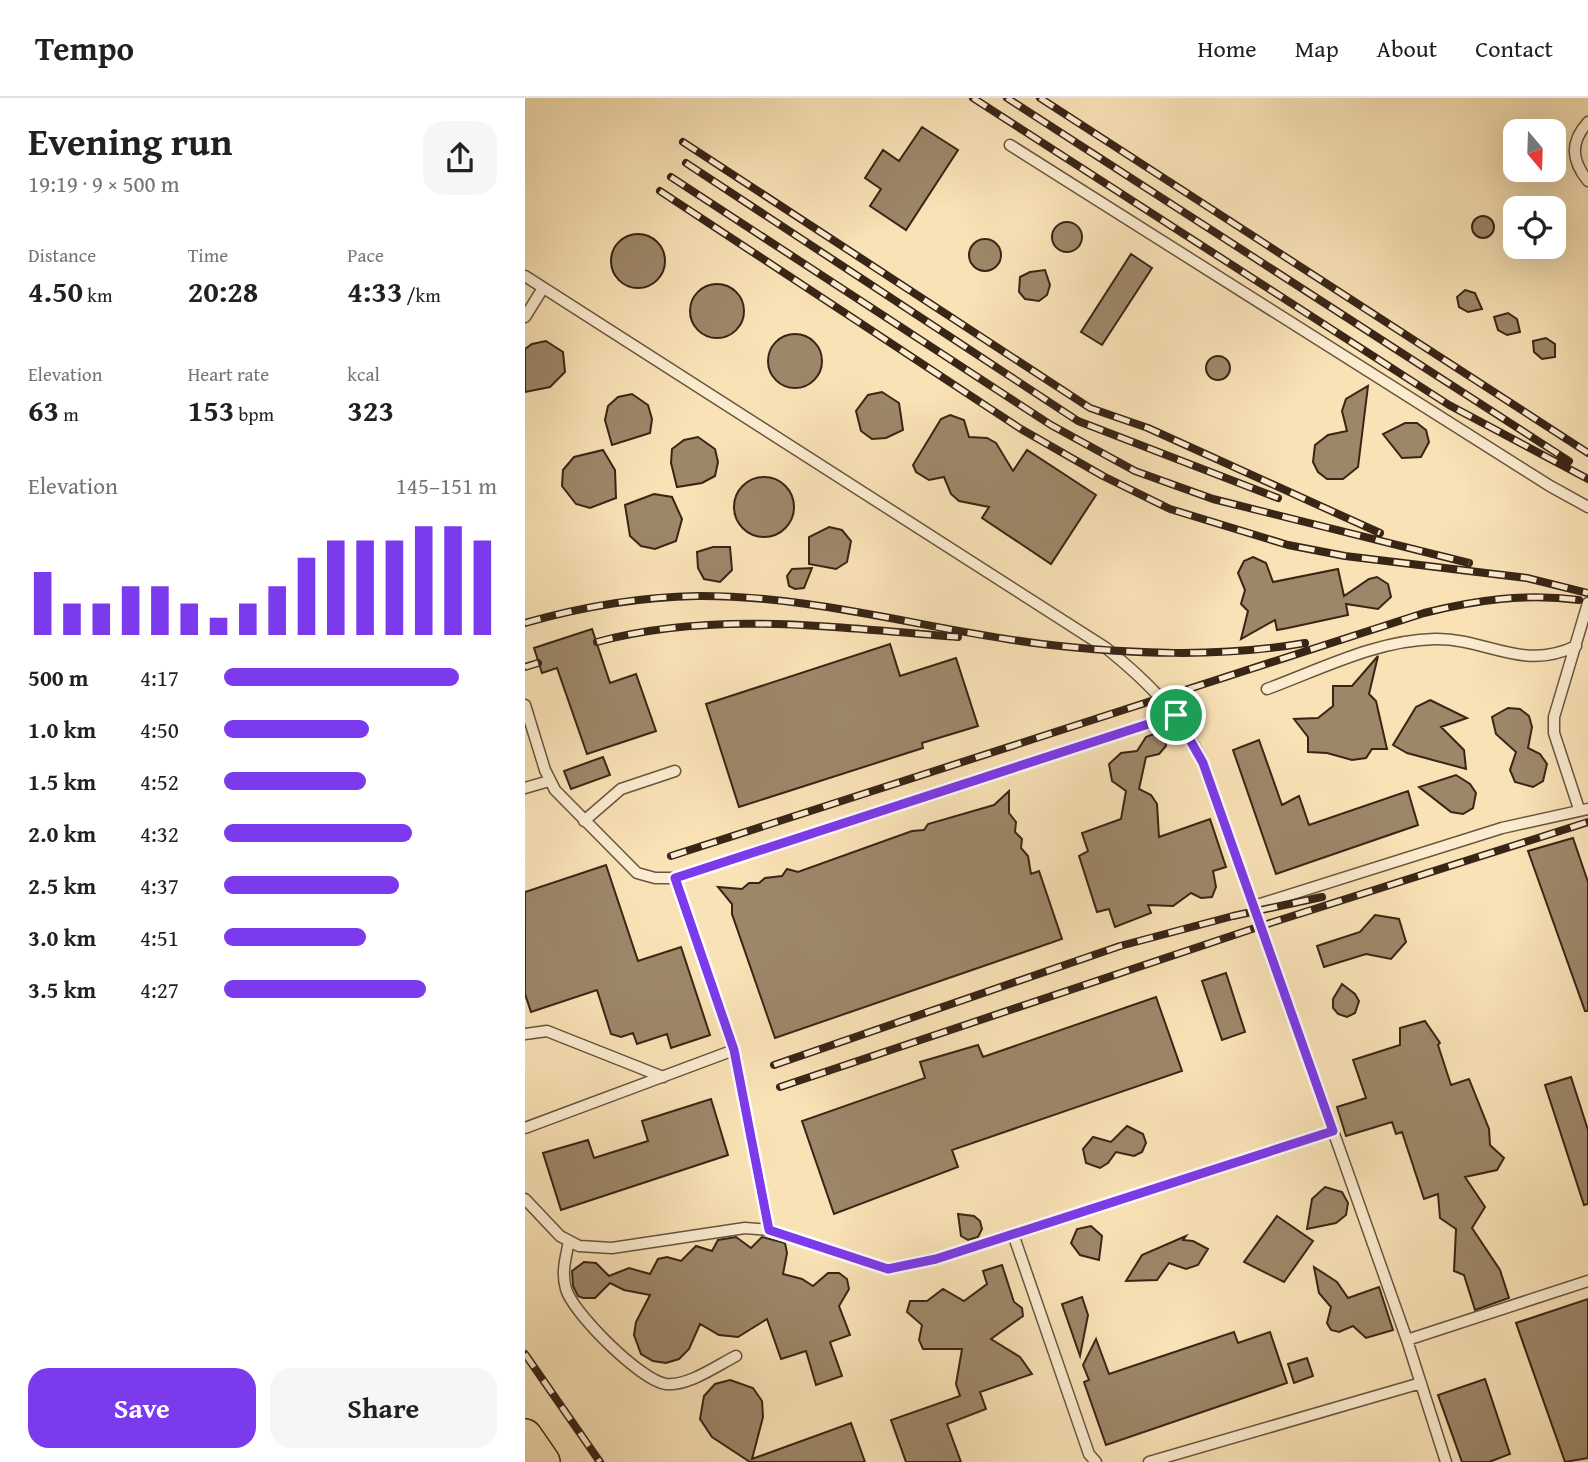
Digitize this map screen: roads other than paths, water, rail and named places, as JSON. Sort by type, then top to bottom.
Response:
[{"type":"main road","points":[[525,1436],[543,1462]]},
{"type":"lane","points":[[1588,122],[1578,132],[1573,150],[1574,159],[1588,181]]},
{"type":"lane","points":[[1010,145],[1550,486],[1588,507]]},
{"type":"lane","points":[[525,276],[1106,648],[1141,676],[1176,715],[1203,763],[1407,1340],[1446,1462]]},
{"type":"lane","points":[[525,317],[543,288]]},
{"type":"lane","points":[[1254,906],[1502,828],[1584,809],[1554,733],[1554,717],[1588,603]]},
{"type":"lane","points":[[1267,689],[1384,646],[1413,641],[1439,639],[1531,657],[1556,656],[1576,646]]},
{"type":"lane","points":[[525,705],[549,781],[584,821],[637,873],[655,878],[675,878],[1176,715]]},
{"type":"lane","points":[[584,821],[621,789],[675,771]]},
{"type":"lane","points":[[525,789],[549,781]]},
{"type":"lane","points":[[675,878],[734,1050],[769,1230]]},
{"type":"lane","points":[[525,1034],[547,1031],[663,1077]]},
{"type":"lane","points":[[525,1128],[734,1050]]},
{"type":"lane","points":[[525,1199],[560,1236],[579,1246],[612,1248],[745,1228],[769,1230],[888,1269],[936,1259],[1333,1131]]},
{"type":"lane","points":[[1013,1234],[1089,1454],[1096,1462]]},
{"type":"lane","points":[[569,1241],[563,1273],[570,1300],[633,1367],[648,1378],[666,1384],[684,1382],[736,1356]]},
{"type":"lane","points":[[1407,1340],[1588,1281]]},
{"type":"lane","points":[[1149,1462],[1421,1383]]},
{"type":"railway","points":[[973,98],[1449,405],[1588,479]]},
{"type":"railway","points":[[1007,98],[1569,461]]},
{"type":"railway","points":[[1040,98],[1588,453]]},
{"type":"railway","points":[[683,142],[1090,408],[1148,428],[1380,533]]},
{"type":"railway","points":[[686,163],[1078,421],[1278,498]]},
{"type":"railway","points":[[671,177],[1051,425],[1135,471],[1213,499],[1469,563]]},
{"type":"railway","points":[[660,191],[1021,429],[1103,476],[1170,509],[1288,545],[1345,556],[1527,578],[1588,593]]},
{"type":"railway","points":[[525,623],[567,612],[653,598],[741,597],[827,607],[999,638],[1108,650],[1207,653],[1305,643]]},
{"type":"railway","points":[[671,856],[1424,613],[1501,599],[1539,597],[1579,600]]},
{"type":"railway","points":[[597,642],[641,632],[731,624],[822,626],[958,637]]},
{"type":"railway","points":[[525,667],[538,663]]},
{"type":"railway","points":[[780,1087],[1261,926],[1588,822]]},
{"type":"railway","points":[[774,1065],[1120,946],[1233,916],[1322,897]]},
{"type":"railway","points":[[525,1354],[600,1462]]}]
